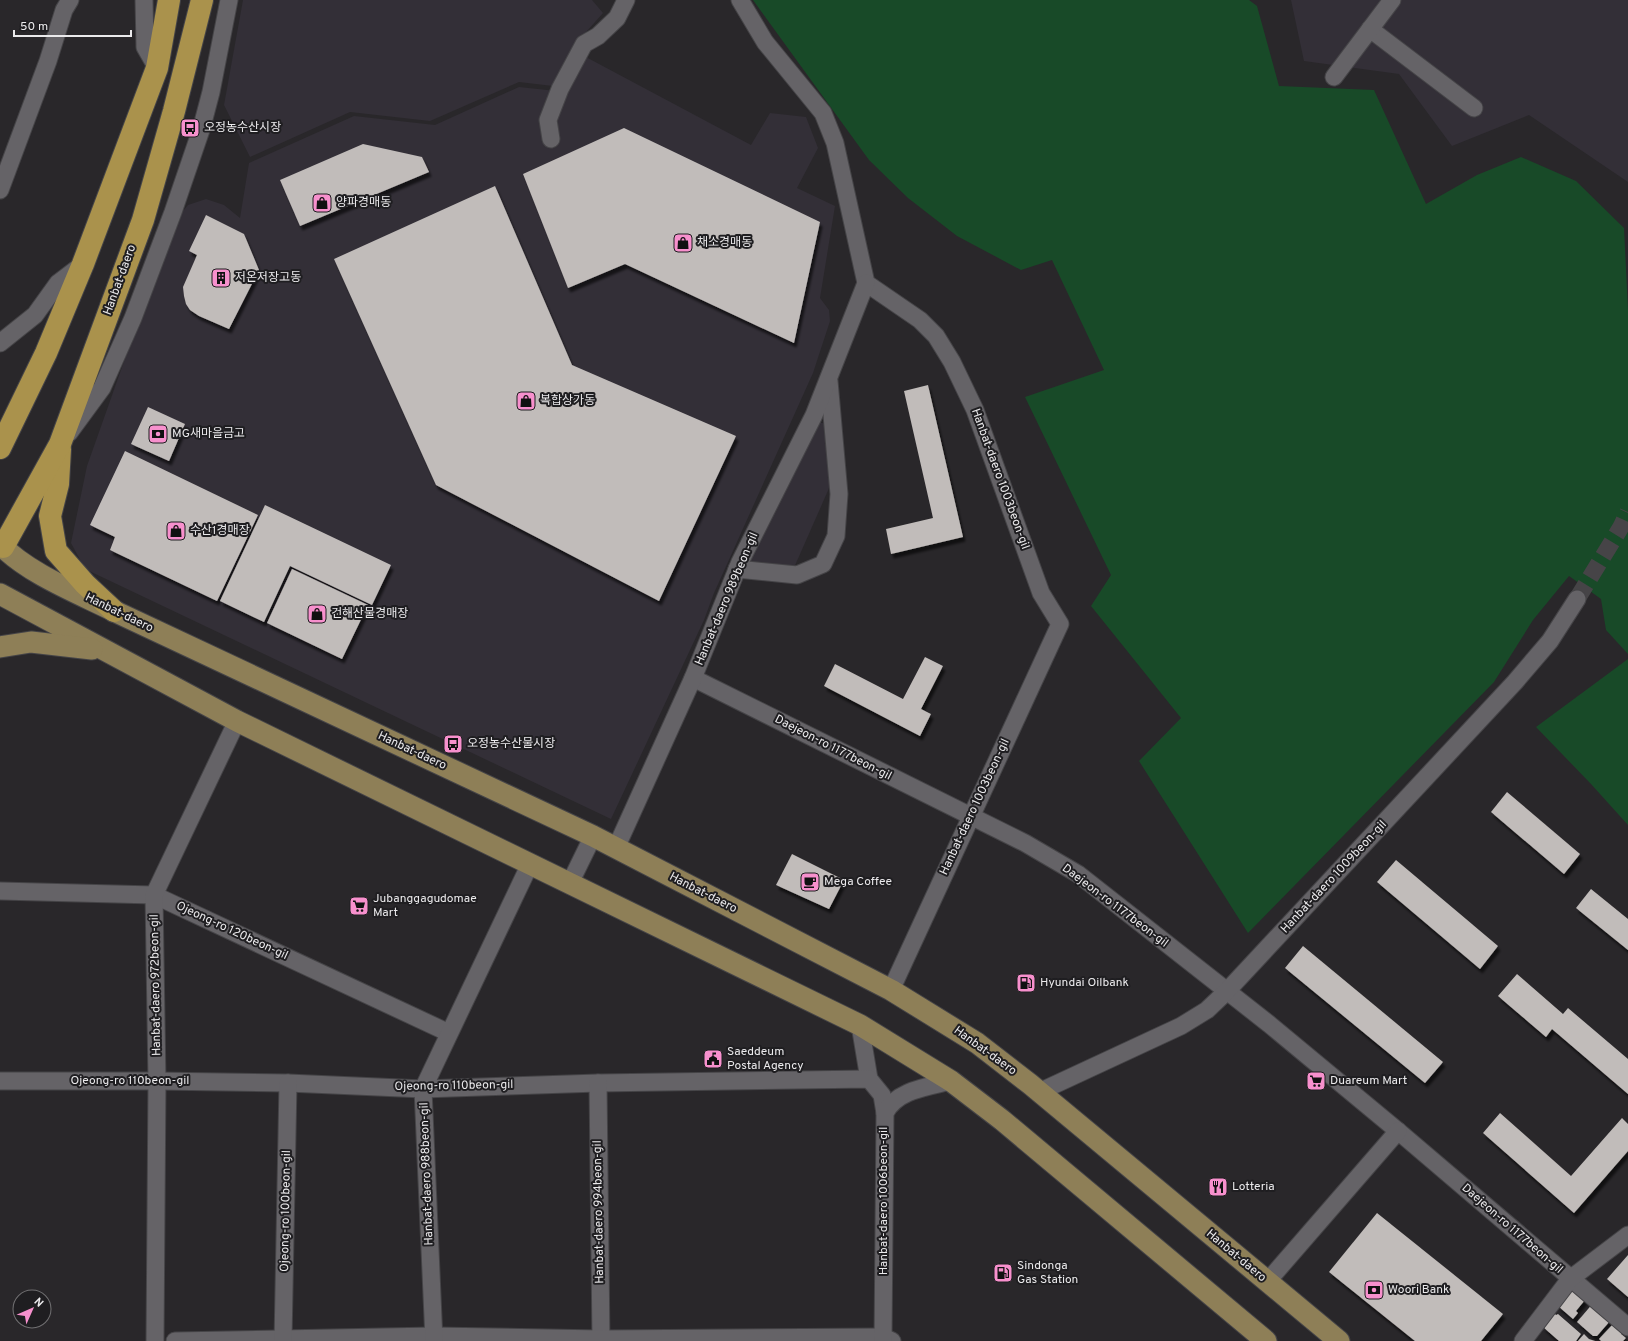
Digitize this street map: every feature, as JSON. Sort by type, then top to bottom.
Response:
[{"type":"highway","points":[[0,448],[46,353],[83,264],[157,68],[169,0]]},
{"type":"highway","name":"Hanbat-daero","points":[[1,548],[60,444],[143,220],[174,111],[202,0]]},
{"type":"highway","points":[[60,444],[58,484],[50,516],[56,551],[85,584],[114,611]]},
{"type":"main road","name":"Hanbat-daero","points":[[1,548],[21,562],[54,581],[114,611],[593,836],[891,990],[977,1044],[1039,1092],[1339,1341]]},
{"type":"main road","points":[[0,594],[237,721],[860,1025],[951,1081],[1002,1120],[1255,1338]]},
{"type":"main road","points":[[0,647],[30,642],[102,649]]},
{"type":"street","points":[[0,190],[48,61],[64,10],[70,0]]},
{"type":"street","points":[[144,0],[145,46],[157,68]]},
{"type":"street","points":[[60,444],[102,388],[133,318],[201,130],[211,92],[228,0]]},
{"type":"street","points":[[551,139],[548,120],[560,89],[584,44],[598,36],[617,18],[626,0]]},
{"type":"street","points":[[740,0],[765,42],[823,113],[835,143],[866,283]]},
{"type":"street","points":[[1334,77],[1392,0]]},
{"type":"street","points":[[1370,29],[1474,108]]},
{"type":"street","points":[[0,343],[35,315],[58,282],[83,264]]},
{"type":"street","name":"Hanbat-daero 989beon-gil","points":[[616,848],[693,678],[737,569],[814,415],[866,283]]},
{"type":"street","name":"Hanbat-daero 1003beon-gil","points":[[866,283],[920,320],[936,336],[952,362],[975,410],[1041,593],[1060,624],[970,816],[891,990]]},
{"type":"street","points":[[737,569],[797,576],[823,564],[836,536],[839,494],[829,379]]},
{"type":"street","name":"Hanbat-daero 1009beon-gil","points":[[1039,1092],[1181,1026],[1207,1010],[1227,991],[1515,682],[1550,641],[1576,599]]},
{"type":"street","name":"Daejeon-ro 1177beon-gil","points":[[693,678],[1025,843],[1078,874],[1227,991],[1398,1130],[1570,1279],[1628,1327]]},
{"type":"street","name":"Hanbat-daero 972beon-gil","points":[[155,1341],[157,1081],[154,895],[237,721]]},
{"type":"street","points":[[570,883],[593,836]]},
{"type":"street","name":"Hanbat-daero 988beon-gil","points":[[434,1338],[424,1089],[449,1033],[530,864]]},
{"type":"street","name":"Ojeong-ro 120beon-gil","points":[[0,891],[154,895],[449,1033]]},
{"type":"street","points":[[860,1025],[870,1079],[882,1096],[885,1113]]},
{"type":"street","name":"Ojeong-ro 110beon-gil","points":[[0,1081],[288,1083],[424,1089],[598,1083],[870,1079]]},
{"type":"street","name":"Hanbat-daero 1006beon-gil","points":[[886,1340],[885,1113],[890,1104],[904,1094],[951,1081]]},
{"type":"street","name":"Ojeong-ro 100beon-gil","points":[[283,1340],[288,1083]]},
{"type":"street","name":"Hanbat-daero 994beon-gil","points":[[598,1083],[601,1340]]},
{"type":"street","points":[[1267,1282],[1398,1130]]},
{"type":"street","points":[[1523,1341],[1570,1279],[1628,1236]]},
{"type":"street","points":[[175,1341],[434,1338],[601,1340],[886,1340]]},
{"type":"shaded area","points":[[243,0],[592,0],[603,13],[579,40],[553,86],[519,82],[430,121],[350,112],[250,157],[224,105]]},
{"type":"shaded area","points":[[1291,0],[1628,0],[1628,182],[1529,115],[1452,146],[1399,74],[1304,61]]},
{"type":"shaded area","points":[[584,56],[751,145],[770,113],[806,117],[818,148],[797,188],[835,206],[820,298],[829,310],[830,321],[813,373],[714,593],[704,620],[611,819],[85,569],[71,543],[87,466],[173,223],[188,205],[206,199],[224,205],[240,218],[249,163],[354,116],[435,125],[519,87],[566,92]]},
{"type":"shaded area","points":[[814,420],[825,424],[830,486],[793,570],[746,566]]},
{"type":"green space","points":[[753,0],[1249,0],[1257,6],[1279,86],[1374,90],[1426,204],[1477,175],[1521,157],[1576,181],[1624,228],[1628,310],[1628,654],[1606,630],[1601,599],[1569,576],[1533,620],[1494,682],[1248,933],[1139,761],[1181,718],[1091,606],[1111,575],[1025,397],[1104,370],[1052,260],[1021,270],[957,236],[908,198],[869,160]]},
{"type":"green space","points":[[1628,659],[1628,825],[1536,727]]},
{"type":"building","name":"채소경매동","points":[[624,128],[820,222],[794,343],[625,264],[568,288],[523,174]]},
{"type":"building","name":"양파경매동","points":[[363,144],[422,157],[429,172],[300,226],[280,180]]},
{"type":"building","name":"복합상가동","points":[[495,186],[572,365],[736,436],[659,601],[436,485],[334,259]]},
{"type":"building","name":"저온저장고동","points":[[206,215],[244,234],[259,270],[229,329],[199,316],[190,310],[186,304],[184,296],[183,287],[197,255],[189,251]]},
{"type":"building","points":[[928,385],[963,537],[891,554],[886,529],[933,518],[904,391]]},
{"type":"building","name":"MG새마을금고","points":[[148,407],[185,424],[169,461],[131,444]]},
{"type":"building","name":"수산1경매장","points":[[125,451],[258,515],[217,601],[110,550],[115,537],[90,525]]},
{"type":"building","name":"수산1경매장","points":[[265,505],[391,565],[372,605],[290,566],[264,622],[220,601]]},
{"type":"building","name":"건해산물경매장","points":[[292,569],[368,605],[342,659],[267,623]]},
{"type":"building","points":[[925,657],[943,666],[921,709],[931,714],[920,736],[824,686],[835,664],[903,699]]},
{"type":"building","points":[[1507,792],[1580,854],[1564,874],[1491,812]]},
{"type":"building","name":"Mega Coffee","points":[[792,854],[844,880],[829,909],[776,885]]},
{"type":"building","points":[[1396,860],[1498,946],[1480,969],[1377,882]]},
{"type":"building","points":[[1591,889],[1628,919],[1628,950],[1576,908]]},
{"type":"building","points":[[1303,946],[1443,1062],[1425,1083],[1285,968]]},
{"type":"building","points":[[1517,974],[1563,1014],[1568,1008],[1628,1059],[1628,1094],[1552,1029],[1546,1037],[1498,996]]},
{"type":"building","points":[[1500,1113],[1571,1176],[1622,1118],[1628,1124],[1628,1151],[1574,1213],[1483,1133]]},
{"type":"building","points":[[1377,1213],[1503,1314],[1481,1341],[1415,1341],[1329,1272]]},
{"type":"building","points":[[1628,1255],[1628,1297],[1607,1279]]},
{"type":"building","points":[[1573,1288],[1585,1300],[1576,1311],[1578,1313],[1573,1319],[1558,1306]]},
{"type":"building","points":[[1594,1302],[1610,1321],[1597,1336],[1593,1336],[1577,1322]]},
{"type":"building","points":[[1554,1313],[1556,1315],[1558,1314],[1581,1334],[1576,1341],[1559,1341],[1543,1327]]},
{"type":"building","points":[[1614,1323],[1622,1330],[1621,1334],[1626,1338],[1623,1341],[1601,1341],[1599,1339]]},
{"type":"building","points":[[1584,1334],[1589,1339],[1595,1341],[1578,1341]]},
{"type":"tunnel","points":[[1577,599],[1621,527],[1628,512]]},
{"type":"place","name":"오정농수산시장","points":[[190,128]]},
{"type":"place","name":"양파경매동","points":[[322,203]]},
{"type":"place","name":"채소경매동","points":[[683,243]]},
{"type":"place","name":"저온저장고동","points":[[221,278]]},
{"type":"place","name":"복합상가동","points":[[526,401]]},
{"type":"place","name":"MG새마을금고","points":[[158,434]]},
{"type":"place","name":"수산1경매장","points":[[176,531]]},
{"type":"place","name":"건해산물경매장","points":[[317,614]]},
{"type":"place","name":"오정농수산물시장","points":[[453,744]]},
{"type":"place","name":"Mega Coffee","points":[[810,882]]},
{"type":"place","name":"Jubanggagudomae Mart","points":[[359,906]]},
{"type":"place","name":"Hyundai Oilbank","points":[[1026,983]]},
{"type":"place","name":"Saeddeum Postal Agency","points":[[713,1059]]},
{"type":"place","name":"Duareum Mart","points":[[1316,1081]]},
{"type":"place","name":"Lotteria","points":[[1218,1187]]},
{"type":"place","name":"Sindonga Gas Station","points":[[1003,1273]]},
{"type":"place","name":"Woori Bank","points":[[1374,1290]]}]
